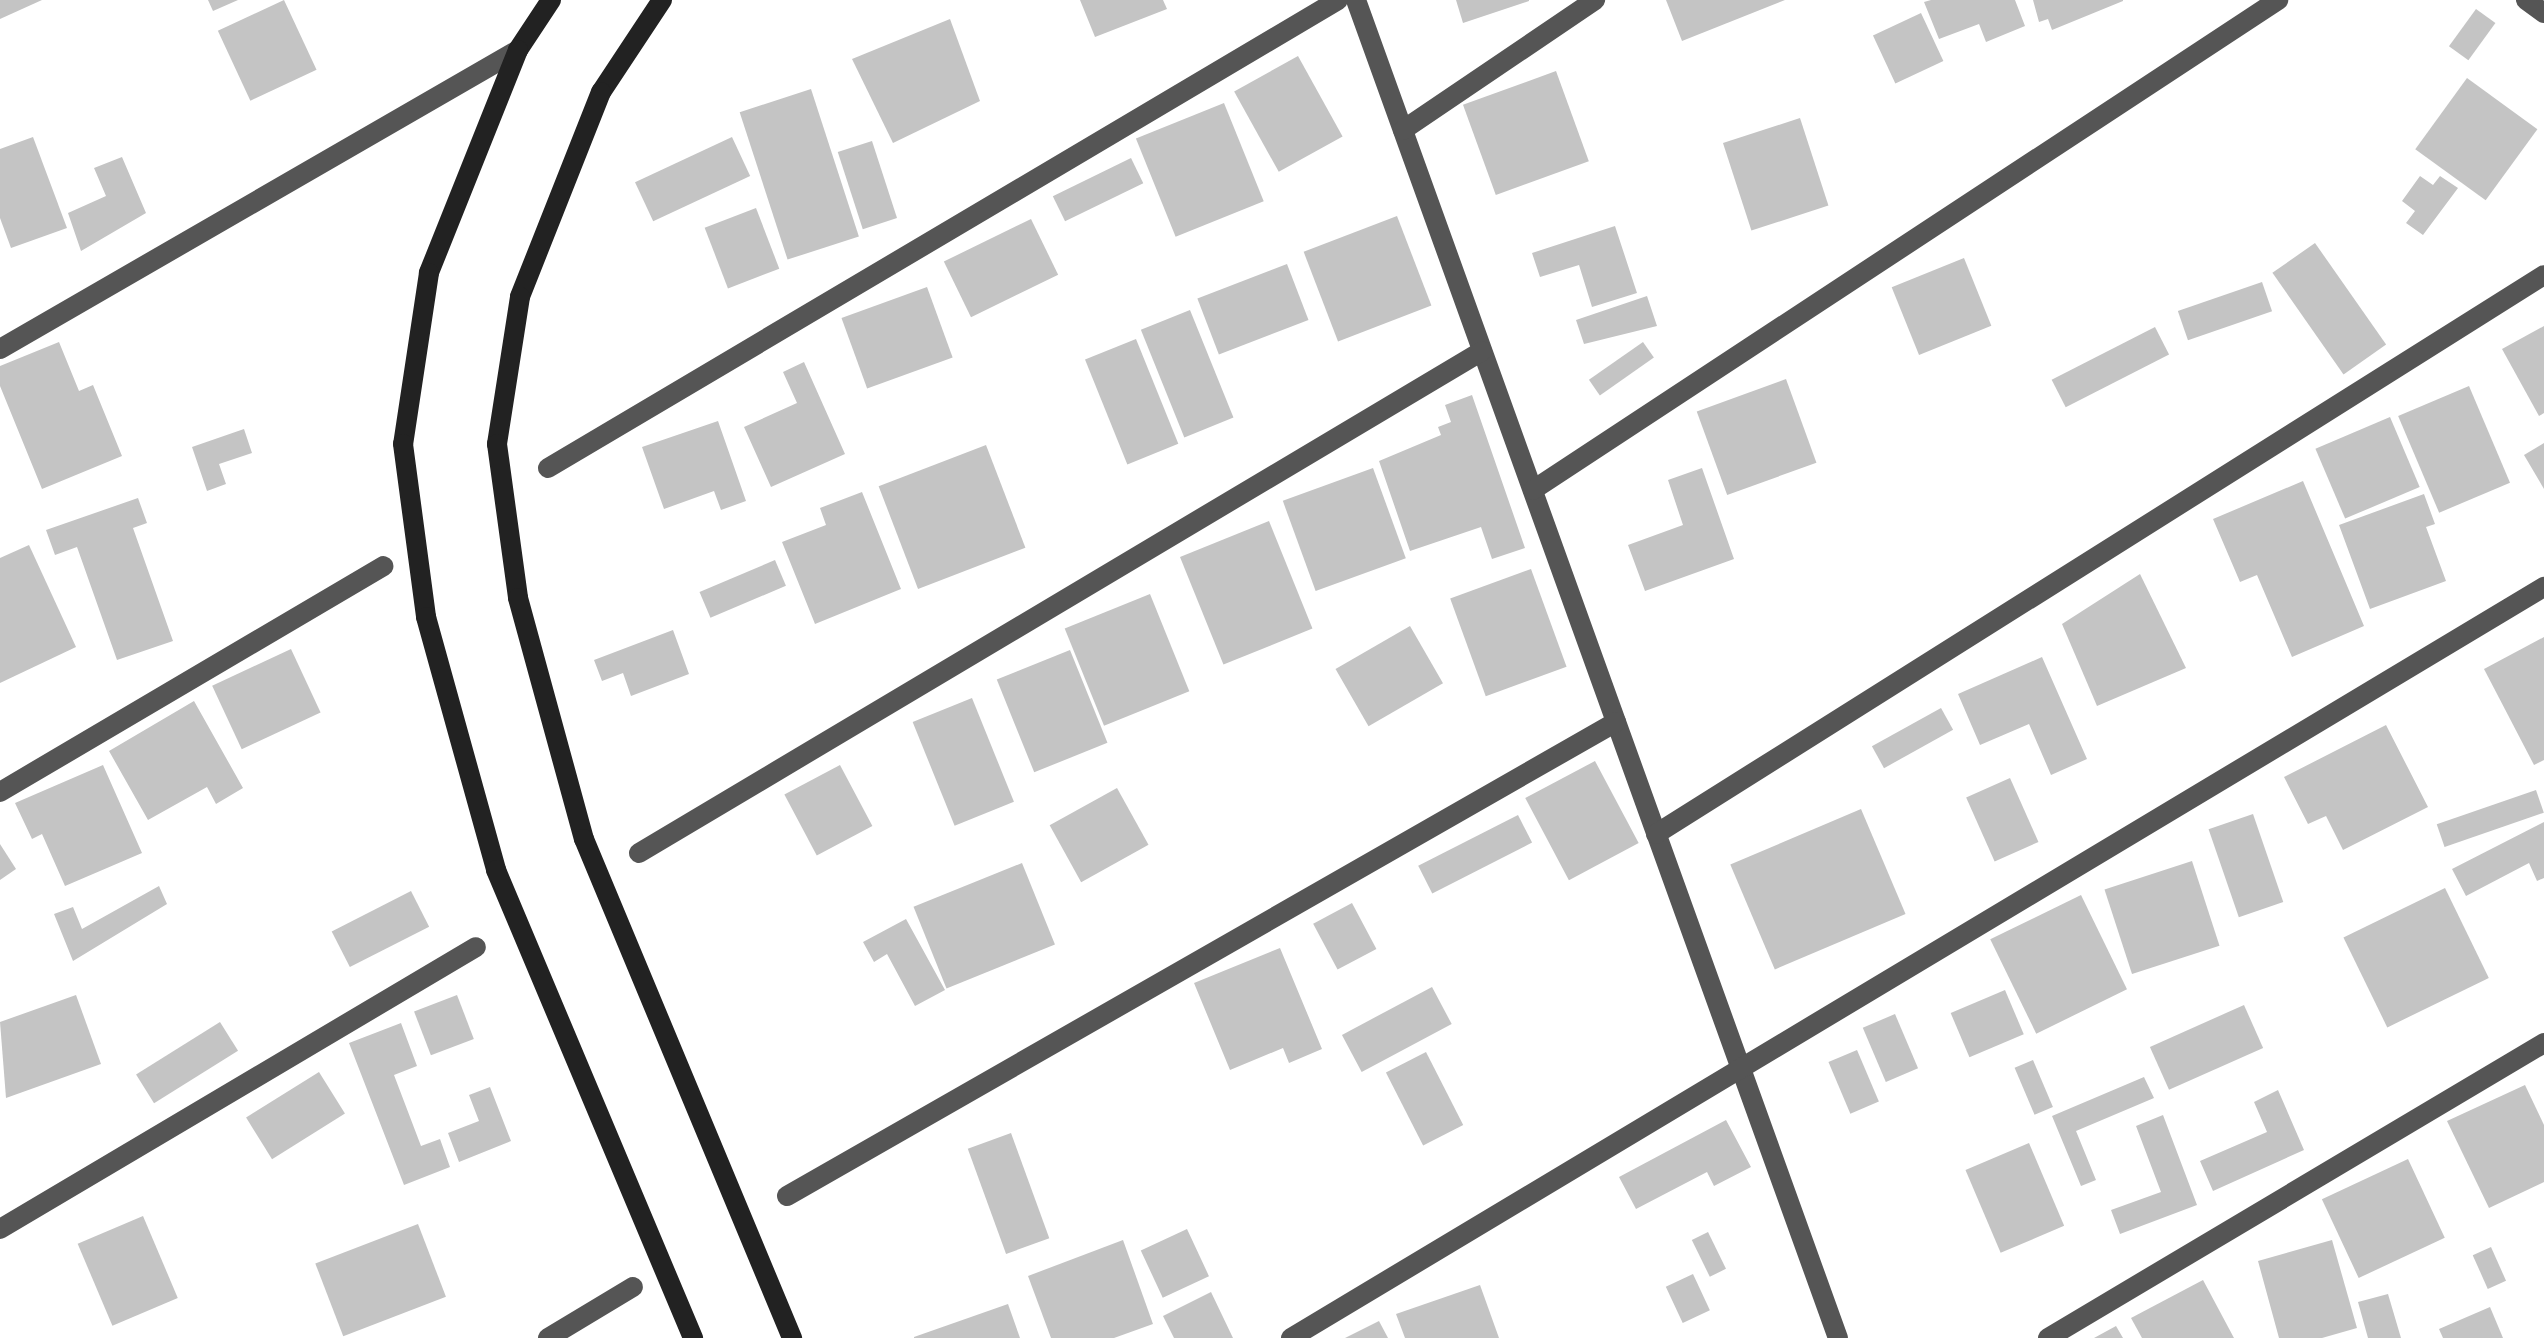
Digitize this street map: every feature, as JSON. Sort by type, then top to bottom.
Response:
[{"type":"main road","points":[[550,0],[518,50],[429,273],[403,444],[426,617],[496,870],[693,1338]]},
{"type":"main road","points":[[662,0],[601,92],[520,297],[497,444],[518,598],[584,839],[792,1338]]},
{"type":"street","points":[[548,468],[1338,0]]},
{"type":"street","points":[[1356,0],[1838,1338]]},
{"type":"street","points":[[1403,130],[1595,0]]},
{"type":"street","points":[[1532,490],[2278,0]]},
{"type":"street","points":[[2526,0],[2544,13]]},
{"type":"street","points":[[0,349],[518,50]]},
{"type":"street","points":[[1656,834],[2544,275]]},
{"type":"street","points":[[639,852],[1482,351]]},
{"type":"street","points":[[0,792],[383,566]]},
{"type":"street","points":[[1292,1338],[2544,586]]},
{"type":"street","points":[[788,1196],[1616,722]]},
{"type":"street","points":[[0,1229],[476,947]]},
{"type":"street","points":[[2048,1338],[2544,1043]]},
{"type":"street","points":[[548,1338],[633,1287]]},
{"type":"building","points":[[0,0],[42,0],[0,19]]},
{"type":"building","points":[[208,0],[238,0],[213,11]]},
{"type":"building","points":[[284,0],[317,70],[250,101],[218,31]]},
{"type":"building","points":[[1080,0],[1163,0],[1167,9],[1095,37]]},
{"type":"building","points":[[1456,0],[1529,0],[1529,1],[1463,23]]},
{"type":"building","points":[[1666,0],[1785,0],[1682,41]]},
{"type":"building","points":[[2015,0],[2025,26],[1986,42],[1979,24],[1939,39],[1924,2]]},
{"type":"building","points":[[2033,0],[2123,1],[2052,30],[2048,19],[2039,22]]},
{"type":"building","points":[[2476,9],[2495,23],[2468,60],[2449,46]]},
{"type":"building","points":[[1921,13],[1943,61],[1895,83],[1873,35]]},
{"type":"building","points":[[950,19],[980,101],[893,143],[852,59]]},
{"type":"building","points":[[1298,56],[1343,136],[1279,172],[1234,91]]},
{"type":"building","points":[[1556,71],[1589,161],[1496,195],[1463,105]]},
{"type":"building","points":[[2467,78],[2537,129],[2486,200],[2415,149]]},
{"type":"building","points":[[811,89],[859,236],[788,260],[740,112]]},
{"type":"building","points":[[1224,103],[1264,201],[1176,237],[1136,139]]},
{"type":"building","points":[[1800,118],[1828,205],[1751,231],[1723,143]]},
{"type":"building","points":[[33,137],[67,228],[11,248],[0,218],[0,149]]},
{"type":"building","points":[[732,137],[750,176],[653,221],[635,182]]},
{"type":"building","points":[[872,141],[897,218],[863,229],[838,152]]},
{"type":"building","points":[[122,157],[146,213],[81,251],[68,213],[106,196],[94,168]]},
{"type":"building","points":[[1131,158],[1143,183],[1065,221],[1053,196]]},
{"type":"building","points":[[2420,176],[2433,185],[2440,176],[2458,188],[2423,235],[2406,223],[2415,211],[2402,201]]},
{"type":"building","points":[[756,208],[779,269],[728,288],[705,228]]},
{"type":"building","points":[[1397,216],[1431,306],[1338,341],[1304,252]]},
{"type":"building","points":[[1031,219],[1058,275],[971,317],[944,262]]},
{"type":"building","points":[[1615,226],[1637,293],[1592,307],[1579,265],[1540,277],[1532,253]]},
{"type":"building","points":[[2315,243],[2386,345],[2344,374],[2272,273]]},
{"type":"building","points":[[1964,258],[1991,326],[1919,355],[1892,287]]},
{"type":"building","points":[[1287,264],[1309,320],[1219,354],[1197,298]]},
{"type":"building","points":[[2262,282],[2272,311],[2188,340],[2178,311]]},
{"type":"building","points":[[927,287],[953,357],[867,389],[841,318]]},
{"type":"building","points":[[1647,296],[1657,326],[1584,344],[1576,320]]},
{"type":"building","points":[[1190,310],[1233,418],[1184,437],[1141,330]]},
{"type":"building","points":[[2544,326],[2544,413],[2539,416],[2502,349]]},
{"type":"building","points":[[2155,327],[2169,355],[2066,407],[2052,380]]},
{"type":"building","points":[[1136,339],[1178,444],[1127,464],[1085,360]]},
{"type":"building","points":[[59,342],[79,391],[93,385],[122,456],[42,489],[0,386],[0,366]]},
{"type":"building","points":[[1643,342],[1654,358],[1600,395],[1589,380]]},
{"type":"building","points":[[804,362],[845,454],[771,487],[744,427],[797,403],[783,372]]},
{"type":"building","points":[[1786,379],[1816,463],[1727,495],[1697,411]]},
{"type":"building","points":[[2469,386],[2510,483],[2439,513],[2398,416]]},
{"type":"building","points":[[1472,395],[1525,548],[1492,559],[1481,527],[1410,551],[1379,461],[1441,435],[1438,427],[1451,422],[1445,405]]},
{"type":"building","points":[[2390,417],[2420,487],[2345,519],[2315,449]]},
{"type":"building","points":[[718,421],[746,501],[721,510],[714,491],[664,509],[642,447]]},
{"type":"building","points":[[244,429],[252,453],[219,464],[226,484],[207,491],[192,447]]},
{"type":"building","points":[[2544,443],[2544,489],[2524,455]]},
{"type":"building","points":[[986,445],[1025,548],[918,589],[879,486]]},
{"type":"building","points":[[1373,468],[1406,558],[1316,591],[1283,501]]},
{"type":"building","points":[[1702,468],[1734,559],[1645,591],[1628,545],[1683,525],[1668,480]]},
{"type":"building","points":[[2303,481],[2364,626],[2292,657],[2257,575],[2240,582],[2213,519]]},
{"type":"building","points":[[862,492],[901,589],[815,624],[782,542],[826,525],[820,508]]},
{"type":"building","points":[[2424,494],[2435,524],[2426,527],[2446,581],[2370,609],[2339,525]]},
{"type":"building","points":[[138,498],[147,523],[133,528],[173,641],[117,660],[77,547],[55,555],[46,530]]},
{"type":"building","points":[[1269,521],[1312,629],[1223,665],[1180,557]]},
{"type":"building","points":[[29,545],[76,647],[0,683],[0,558]]},
{"type":"building","points":[[775,560],[786,586],[710,618],[700,592]]},
{"type":"building","points":[[1531,569],[1567,667],[1486,696],[1450,598]]},
{"type":"building","points":[[2140,574],[2186,668],[2097,706],[2062,624]]},
{"type":"building","points":[[1150,594],[1189,691],[1104,726],[1065,628]]},
{"type":"building","points":[[1410,626],[1443,683],[1369,726],[1336,669]]},
{"type":"building","points":[[673,630],[689,674],[631,696],[623,673],[602,681],[594,660]]},
{"type":"building","points":[[2544,637],[2544,760],[2534,765],[2484,669]]},
{"type":"building","points":[[291,649],[321,712],[242,749],[212,686]]},
{"type":"building","points":[[1070,650],[1107,743],[1034,772],[997,680]]},
{"type":"building","points":[[2042,657],[2087,759],[2051,775],[2029,724],[1980,745],[1958,694]]},
{"type":"building","points":[[972,698],[1014,802],[955,826],[913,722]]},
{"type":"building","points":[[194,701],[243,788],[216,804],[207,787],[148,820],[109,751]]},
{"type":"building","points":[[1941,708],[1953,730],[1884,768],[1872,746]]},
{"type":"building","points":[[2386,725],[2428,807],[2343,850],[2326,816],[2308,824],[2284,777]]},
{"type":"building","points":[[1595,761],[1639,843],[1569,880],[1525,798]]},
{"type":"building","points":[[103,765],[142,853],[65,886],[42,834],[32,839],[15,803]]},
{"type":"building","points":[[840,765],[872,826],[817,856],[784,795]]},
{"type":"building","points":[[2010,778],[2038,842],[1995,861],[1966,798]]},
{"type":"building","points":[[1117,788],[1149,845],[1081,882],[1050,825]]},
{"type":"building","points":[[2536,790],[2544,813],[2445,847],[2437,824]]},
{"type":"building","points":[[1861,809],[1906,914],[1775,969],[1730,864]]},
{"type":"building","points":[[2253,814],[2283,902],[2239,917],[2209,829]]},
{"type":"building","points":[[1518,815],[1532,843],[1432,893],[1418,866]]},
{"type":"building","points":[[2544,822],[2544,878],[2537,881],[2529,863],[2466,896],[2452,869]]},
{"type":"building","points":[[0,844],[16,869],[0,880]]},
{"type":"building","points":[[2192,861],[2220,946],[2132,974],[2105,889]]},
{"type":"building","points":[[1022,863],[1055,945],[946,988],[914,907]]},
{"type":"building","points":[[159,886],[167,904],[73,961],[54,914],[73,907],[82,929]]},
{"type":"building","points":[[2445,888],[2489,978],[2387,1027],[2343,938]]},
{"type":"building","points":[[411,891],[429,927],[350,967],[332,931]]},
{"type":"building","points":[[2081,895],[2127,989],[2036,1034],[1990,939]]},
{"type":"building","points":[[1352,903],[1376,949],[1338,970],[1313,924]]},
{"type":"building","points":[[906,919],[945,990],[915,1006],[887,954],[874,962],[863,942]]},
{"type":"building","points":[[1280,948],[1322,1049],[1289,1063],[1283,1048],[1230,1070],[1194,983]]},
{"type":"building","points":[[1432,987],[1452,1024],[1362,1072],[1342,1035]]},
{"type":"building","points":[[2005,990],[2024,1034],[1969,1057],[1951,1013]]},
{"type":"building","points":[[76,995],[101,1064],[6,1098],[0,1022]]},
{"type":"building","points":[[457,995],[474,1039],[431,1055],[414,1011]]},
{"type":"building","points":[[2244,1005],[2263,1048],[2169,1090],[2150,1047]]},
{"type":"building","points":[[1895,1014],[1918,1068],[1886,1082],[1863,1028]]},
{"type":"building","points":[[220,1022],[238,1051],[154,1103],[136,1074]]},
{"type":"building","points":[[401,1023],[417,1066],[394,1075],[421,1146],[440,1139],[450,1167],[404,1185],[349,1043]]},
{"type":"building","points":[[1857,1050],[1879,1102],[1850,1114],[1828,1062]]},
{"type":"building","points":[[1426,1052],[1463,1125],[1423,1145],[1386,1072]]},
{"type":"building","points":[[2033,1060],[2053,1107],[2035,1115],[2015,1068]]},
{"type":"building","points":[[319,1072],[345,1114],[272,1159],[246,1118]]},
{"type":"building","points":[[2144,1077],[2154,1098],[2076,1131],[2096,1180],[2081,1186],[2052,1116]]},
{"type":"building","points":[[2525,1085],[2544,1125],[2544,1182],[2489,1208],[2447,1121]]},
{"type":"building","points":[[490,1087],[511,1141],[459,1162],[448,1133],[479,1121],[469,1095]]},
{"type":"building","points":[[2278,1090],[2304,1150],[2213,1191],[2200,1161],[2267,1132],[2254,1102]]},
{"type":"building","points":[[2163,1115],[2197,1205],[2120,1234],[2111,1210],[2161,1192],[2136,1126]]},
{"type":"building","points":[[1726,1120],[1751,1167],[1714,1186],[1707,1172],[1636,1209],[1619,1177]]},
{"type":"building","points":[[1011,1133],[1049,1238],[1006,1254],[968,1149]]},
{"type":"building","points":[[2029,1143],[2064,1226],[2001,1253],[1965,1170]]},
{"type":"building","points":[[2408,1159],[2445,1238],[2359,1278],[2322,1199]]},
{"type":"building","points":[[143,1216],[178,1298],[112,1326],[78,1244]]},
{"type":"building","points":[[418,1224],[446,1297],[343,1336],[315,1263]]},
{"type":"building","points":[[1187,1229],[1209,1276],[1163,1298],[1141,1251]]},
{"type":"building","points":[[1708,1232],[1726,1269],[1710,1277],[1692,1240]]},
{"type":"building","points":[[1123,1240],[1153,1324],[1114,1338],[1051,1338],[1028,1276]]},
{"type":"building","points":[[2332,1240],[2357,1328],[2322,1338],[2279,1338],[2258,1261]]},
{"type":"building","points":[[2491,1247],[2506,1281],[2488,1289],[2473,1255]]},
{"type":"building","points":[[1693,1274],[1710,1310],[1683,1323],[1666,1287]]},
{"type":"building","points":[[2203,1280],[2234,1338],[2142,1338],[2131,1318]]},
{"type":"building","points":[[1480,1285],[1499,1338],[1405,1338],[1396,1314]]},
{"type":"building","points":[[1211,1292],[1233,1338],[1174,1338],[1163,1316]]},
{"type":"building","points":[[2388,1294],[2401,1338],[2368,1338],[2358,1302]]},
{"type":"building","points":[[1008,1304],[1020,1338],[914,1338],[914,1337]]},
{"type":"building","points":[[2490,1307],[2503,1338],[2443,1338],[2439,1329]]},
{"type":"building","points":[[1379,1321],[1388,1338],[1345,1338]]},
{"type":"building","points":[[2116,1326],[2123,1338],[2094,1338]]}]
